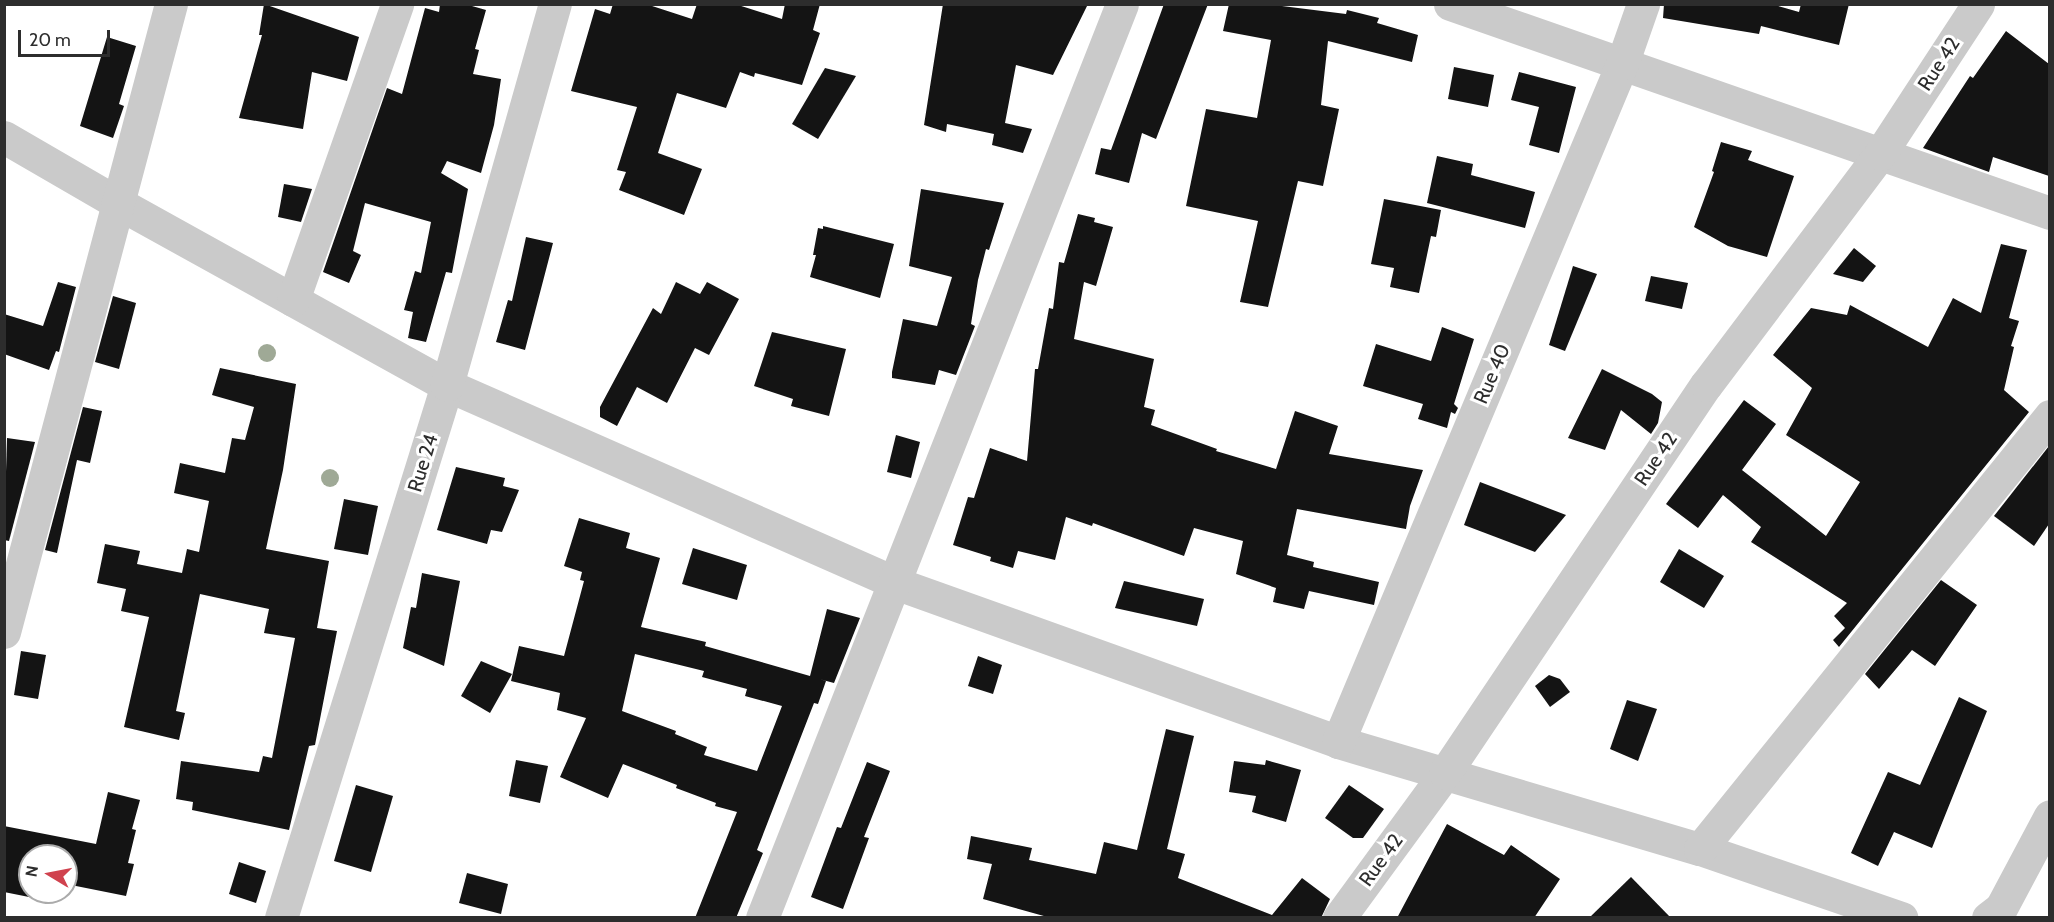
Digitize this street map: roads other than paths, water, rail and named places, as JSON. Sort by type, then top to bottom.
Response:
[{"type":"street","points":[[4,632],[171,4]]},
{"type":"street","points":[[293,300],[397,4]]},
{"type":"street","name":"Rue 24","points":[[281,918],[447,385],[555,4]]},
{"type":"street","points":[[762,918],[1122,4]]},
{"type":"street","points":[[1450,4],[2049,213]]},
{"type":"street","name":"Rue 40","points":[[1338,742],[1622,64],[1643,4]]},
{"type":"street","name":"Rue 42","points":[[1339,918],[1445,773],[1706,385],[1880,154],[1978,4]]},
{"type":"street","points":[[4,137],[118,203],[447,385],[895,583],[1338,742],[1700,849],[1901,918]]},
{"type":"street","points":[[1700,849],[2049,416]]},
{"type":"street","points":[[1994,913],[2049,816]]}]
